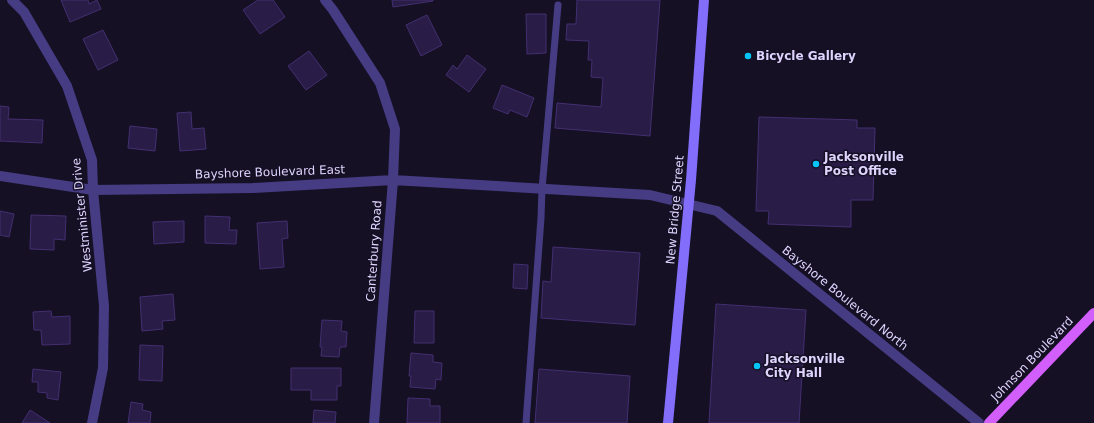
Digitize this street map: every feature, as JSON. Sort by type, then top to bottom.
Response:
[{"type":"main road","name":"New Bridge Street","points":[[668,423],[689,204],[704,0]]},
{"type":"main road","name":"Johnson Boulevard","points":[[989,423],[1094,313]]},
{"type":"street","name":"Westminister Drive","points":[[12,0],[24,12],[67,86],[92,160],[93,190],[104,306],[103,368],[92,423]]},
{"type":"street","name":"Canterbury Road","points":[[325,0],[335,5],[380,83],[395,129],[393,180],[374,423]]},
{"type":"street","name":"Bayshore Boulevard East","points":[[0,176],[93,190],[254,188],[393,180],[542,189]]},
{"type":"street","name":"Bayshore Boulevard North","points":[[542,189],[650,195],[717,211],[979,423]]},
{"type":"lane","points":[[526,423],[542,189],[558,5]]},
{"type":"building","points":[[61,0],[88,0],[89,4],[97,0],[101,9],[70,22]]},
{"type":"building","points":[[258,0],[273,0],[285,17],[260,34],[243,10]]},
{"type":"building","points":[[392,0],[433,0],[433,1],[393,7]]},
{"type":"building","points":[[577,0],[660,0],[650,136],[555,128],[557,103],[601,107],[603,78],[591,77],[592,60],[588,60],[589,41],[566,40],[567,24],[576,24]]},
{"type":"building","points":[[526,14],[546,14],[546,53],[527,54]]},
{"type":"building","points":[[427,15],[442,45],[421,56],[406,25]]},
{"type":"building","points":[[103,30],[118,60],[98,70],[83,39]]},
{"type":"building","points":[[309,51],[327,75],[306,90],[288,66]]},
{"type":"building","points":[[467,55],[486,69],[469,92],[446,75],[453,65],[457,69]]},
{"type":"building","points":[[502,85],[534,98],[527,117],[510,110],[508,114],[493,108]]},
{"type":"building","points":[[0,106],[9,107],[8,119],[43,120],[42,143],[0,141]]},
{"type":"building","points":[[191,112],[192,129],[204,128],[206,149],[180,151],[177,113]]},
{"type":"building","name":"Jacksonville Post Office","points":[[759,117],[857,120],[857,128],[875,128],[873,200],[851,200],[851,227],[768,224],[769,211],[756,211]]},
{"type":"building","points":[[130,126],[157,129],[155,151],[128,148]]},
{"type":"building","points":[[0,211],[14,214],[9,237],[0,235]]},
{"type":"building","points":[[31,215],[66,216],[65,240],[54,239],[54,250],[30,249]]},
{"type":"building","points":[[205,216],[230,217],[229,230],[237,230],[236,244],[205,243]]},
{"type":"building","points":[[184,221],[184,242],[154,244],[153,222]]},
{"type":"building","points":[[287,221],[288,238],[282,239],[284,267],[260,269],[257,223]]},
{"type":"building","points":[[553,247],[640,253],[635,325],[541,318],[543,281],[551,282]]},
{"type":"building","points":[[514,264],[528,265],[527,289],[513,288]]},
{"type":"building","points":[[173,294],[175,320],[162,321],[163,329],[142,331],[140,297]]},
{"type":"building","name":"Jacksonville City Hall","points":[[716,304],[806,310],[799,423],[709,423]]},
{"type":"building","points":[[51,311],[52,317],[70,316],[70,344],[42,345],[41,330],[34,330],[33,312]]},
{"type":"building","points":[[415,311],[434,311],[434,343],[414,343]]},
{"type":"building","points":[[322,320],[342,321],[341,331],[347,332],[346,347],[340,347],[339,357],[321,356],[322,347],[320,347]]},
{"type":"building","points":[[140,345],[163,346],[162,381],[139,380]]},
{"type":"building","points":[[411,353],[433,355],[433,362],[442,363],[441,380],[436,379],[435,389],[410,387],[411,376],[409,376]]},
{"type":"building","points":[[291,368],[341,368],[341,386],[337,386],[337,400],[311,400],[311,390],[291,390]]},
{"type":"building","points":[[33,369],[61,372],[58,400],[47,398],[47,393],[38,392],[38,382],[32,382]]},
{"type":"building","points":[[539,369],[630,376],[627,423],[535,423]]},
{"type":"building","points":[[408,398],[430,399],[430,406],[440,406],[440,423],[407,423]]},
{"type":"building","points":[[131,402],[143,404],[142,410],[151,412],[150,423],[128,423]]},
{"type":"building","points":[[30,410],[50,423],[22,423]]},
{"type":"building","points":[[314,410],[336,412],[335,423],[313,423]]},
{"type":"place","name":"Bicycle Gallery","points":[[748,56]]},
{"type":"place","name":"Jacksonville Post Office","points":[[816,164]]},
{"type":"place","name":"Jacksonville City Hall","points":[[757,366]]}]
